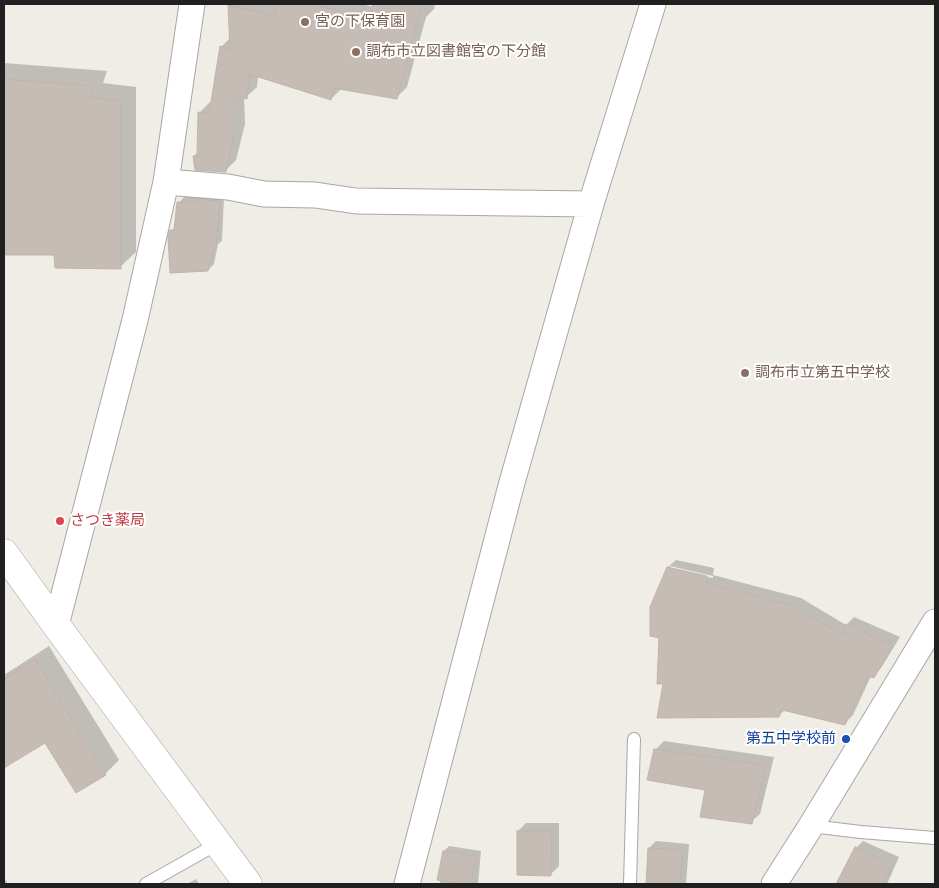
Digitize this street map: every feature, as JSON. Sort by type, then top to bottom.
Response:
[{"type":"street","points":[[56,626],[135,320],[166,182],[192,4]]},
{"type":"street","points":[[407,884],[511,486],[591,204],[653,4]]},
{"type":"street","points":[[166,182],[228,187],[264,194],[316,195],[356,201],[591,204]]},
{"type":"street","points":[[4,553],[248,884]]},
{"type":"street","points":[[774,884],[935,622]]},
{"type":"lane","points":[[630,884],[634,739]]},
{"type":"lane","points":[[811,826],[935,838]]},
{"type":"lane","points":[[146,884],[217,844]]},
{"type":"building","points":[[278,4],[312,4],[370,19],[373,4],[422,4],[397,99],[333,88],[331,100],[249,74],[247,99],[234,96],[234,135],[226,172],[195,170],[193,156],[197,156],[198,112],[209,114],[220,46],[230,49],[228,5],[274,16]]},
{"type":"building","points":[[4,79],[93,86],[89,98],[121,101],[121,269],[55,268],[54,255],[4,255]]},
{"type":"building","points":[[198,199],[220,201],[216,248],[214,248],[208,271],[170,273],[168,237],[170,230],[174,230],[177,202],[199,202]]},
{"type":"building","points":[[667,567],[707,576],[706,583],[793,606],[843,635],[845,624],[893,645],[874,678],[868,676],[845,725],[782,710],[779,717],[657,718],[663,684],[657,684],[659,638],[650,636],[650,607]]},
{"type":"building","points":[[35,659],[106,775],[76,793],[45,743],[4,768],[4,679]]},
{"type":"building","points":[[654,749],[766,765],[752,824],[700,817],[705,790],[647,780]]},
{"type":"building","points":[[517,831],[552,831],[551,876],[517,875]]},
{"type":"building","points":[[855,847],[893,865],[884,884],[836,884]]},
{"type":"building","points":[[648,848],[683,850],[680,884],[646,884]]},
{"type":"building","points":[[443,851],[476,856],[471,884],[437,880]]},
{"type":"place","name":"宮の下保育園","points":[[305,22]]},
{"type":"place","name":"調布市立図書館宮の下分館","points":[[356,52]]},
{"type":"place","name":"調布市立第五中学校","points":[[745,373]]},
{"type":"place","name":"さつき薬局","points":[[60,521]]},
{"type":"place","name":"第五中学校前","points":[[846,739]]}]
